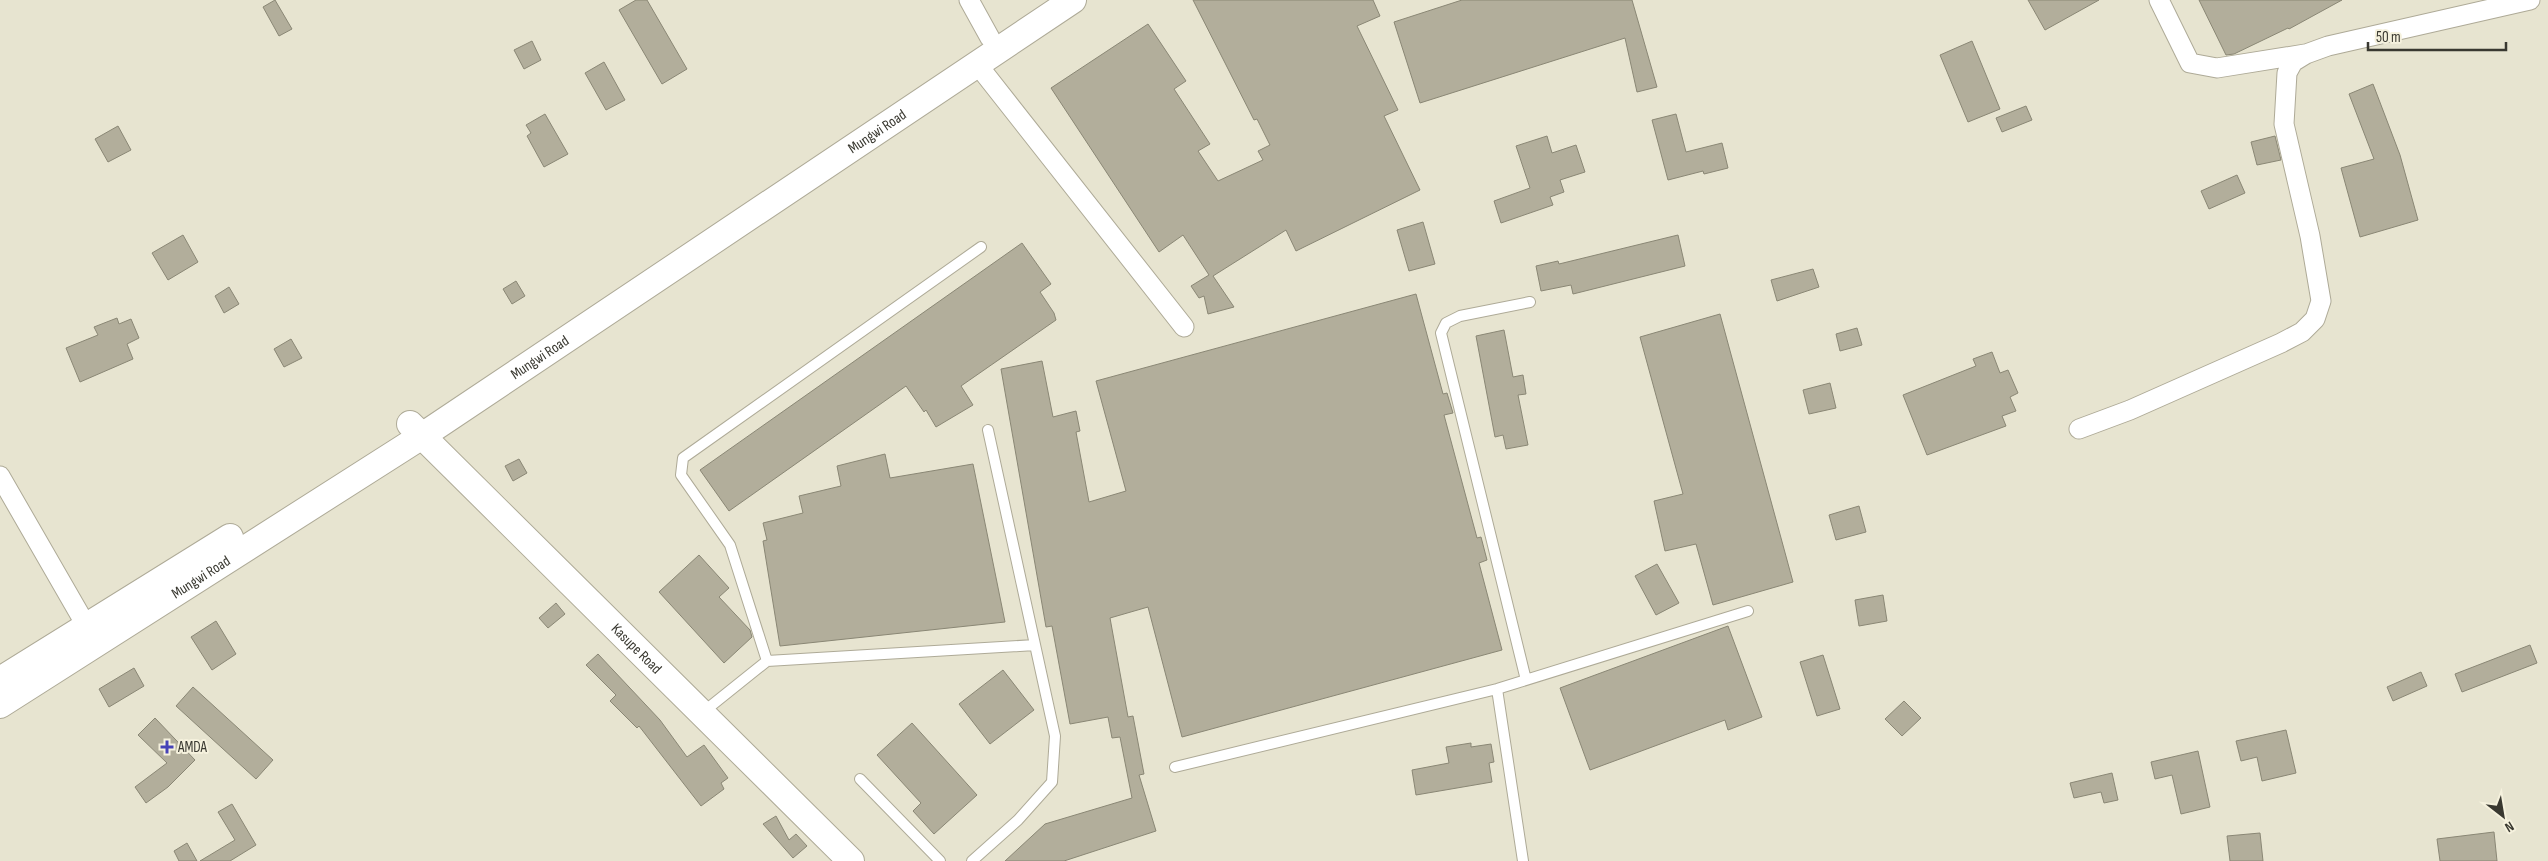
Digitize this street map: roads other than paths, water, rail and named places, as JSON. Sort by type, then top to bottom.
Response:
[{"type":"main road","name":"Mungwi Road","points":[[0,680],[416,430],[1047,0]]},
{"type":"main road","name":"Mungwi Road","points":[[0,705],[1073,0]]},
{"type":"main road","name":"Kasupe Road","points":[[416,430],[851,861]]},
{"type":"street","points":[[969,0],[990,38]]},
{"type":"street","points":[[2158,0],[2190,63],[2217,68],[2306,54],[2439,19],[2530,0]]},
{"type":"street","points":[[2079,429],[2130,410],[2281,343],[2302,332],[2314,319],[2321,301],[2310,236],[2284,124],[2287,73],[2293,62],[2306,54]]},
{"type":"street","points":[[977,64],[1184,327]]},
{"type":"street","points":[[0,476],[87,627]]},
{"type":"lane","points":[[767,661],[730,545],[681,475],[683,458],[981,247]]},
{"type":"lane","points":[[1526,680],[1441,334],[1446,323],[1460,316],[1530,302]]},
{"type":"lane","points":[[972,861],[1018,820],[1052,782],[1055,736],[988,430]]},
{"type":"lane","points":[[1175,767],[1497,689],[1748,611]]},
{"type":"lane","points":[[701,713],[767,661],[1035,645]]},
{"type":"lane","points":[[1497,689],[1523,861]]},
{"type":"lane","points":[[860,779],[940,861]]},
{"type":"place","name":"AMDA","points":[[167,747]]}]
